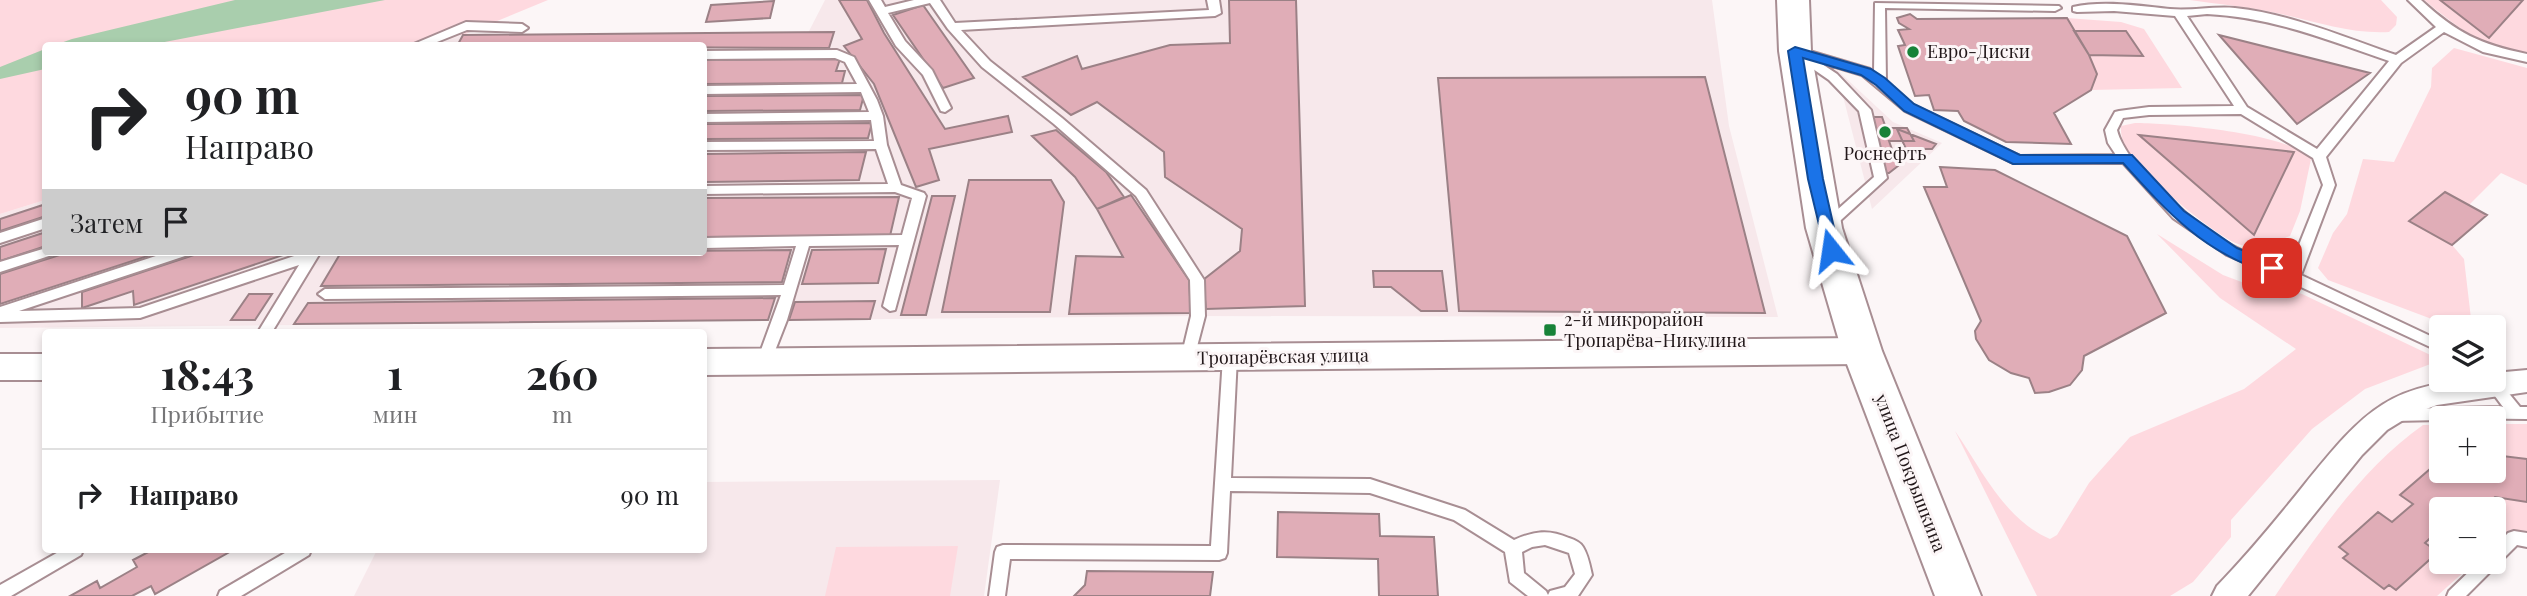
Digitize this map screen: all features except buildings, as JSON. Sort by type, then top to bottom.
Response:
[{"type":"main road","name":"улица Покрышкина","points":[[1793,0],[1795,51],[1824,228],[1862,351],[1958,596]]},
{"type":"street","name":"Тропарёвская улица","points":[[707,362],[1862,351]]},
{"type":"street","points":[[0,367],[42,367]]},
{"type":"street","points":[[2506,382],[2527,381]]},
{"type":"street","points":[[2228,596],[2260,563],[2359,437],[2386,415],[2451,392]]},
{"type":"lane","points":[[875,0],[900,43],[928,73],[945,108]]},
{"type":"lane","points":[[883,11],[928,0]]},
{"type":"lane","points":[[934,0],[952,27],[986,64],[1058,121],[1141,193],[1197,280],[1198,316],[1188,358]]},
{"type":"lane","points":[[952,27],[1214,13],[1213,0]]},
{"type":"lane","points":[[2414,0],[2443,27],[2487,49],[2527,58]]},
{"type":"lane","points":[[1881,82],[1879,5],[2055,8]]},
{"type":"lane","points":[[2077,9],[2114,8],[2179,13],[2196,10],[2266,15],[2397,60]]},
{"type":"lane","points":[[2179,13],[2243,110],[2319,156],[2329,185],[2293,276]]},
{"type":"lane","points":[[425,42],[466,26],[522,27]]},
{"type":"lane","points":[[2319,156],[2397,60],[2443,27]]},
{"type":"lane","points":[[1795,51],[1866,72],[1909,108],[2018,160],[2126,159]]},
{"type":"lane","points":[[1795,51],[1833,77],[1865,110],[1881,178],[1824,228]]},
{"type":"lane","points":[[707,55],[837,54],[850,60],[877,116],[881,145],[896,188]]},
{"type":"lane","points":[[707,90],[864,88]]},
{"type":"lane","points":[[2243,110],[2149,111],[2119,115],[2112,130],[2114,143],[2178,215],[2232,252],[2293,276],[2429,340]]},
{"type":"lane","points":[[707,118],[877,116]]},
{"type":"lane","points":[[707,146],[881,145]]},
{"type":"lane","points":[[707,190],[896,188],[919,196],[890,306]]},
{"type":"lane","points":[[0,237],[42,224]]},
{"type":"lane","points":[[707,243],[907,240]]},
{"type":"lane","points":[[764,361],[804,242]]},
{"type":"lane","points":[[0,267],[42,254]]},
{"type":"lane","points":[[0,315],[171,256]]},
{"type":"lane","points":[[0,315],[140,313],[304,256]]},
{"type":"lane","points":[[267,329],[311,256]]},
{"type":"lane","points":[[325,294],[789,290]]},
{"type":"lane","points":[[997,596],[1003,552],[1219,553],[1230,357]]},
{"type":"lane","points":[[2501,392],[2522,414]]},
{"type":"lane","points":[[2386,415],[2522,414]]},
{"type":"lane","points":[[1223,484],[1370,486],[1459,514],[1513,548]]},
{"type":"lane","points":[[1513,548],[1532,537],[1554,538],[1576,549],[1584,575],[1570,594],[1556,596]]},
{"type":"lane","points":[[2506,546],[2514,538],[2527,540]]},
{"type":"lane","points":[[1513,548],[1516,577],[1540,596]]},
{"type":"lane","points":[[0,594],[70,553]]},
{"type":"lane","points":[[226,596],[298,553]]},
{"type":"lane","points":[[2455,596],[2478,574]]},
{"type":"shaded area","points":[[0,0],[548,0],[463,35],[451,34],[437,42],[42,42],[42,201],[0,214]]},
{"type":"shaded area","points":[[235,0],[385,0],[165,42],[64,42]]},
{"type":"shaded area","points":[[825,0],[1712,0],[1729,126],[1778,317],[1198,316],[0,328],[0,214],[42,201],[42,256],[707,256],[707,42],[437,42],[451,34],[808,33]]},
{"type":"shaded area","points":[[2190,0],[2381,0],[2397,17],[2396,25],[2389,32],[2360,31],[2265,11]]},
{"type":"shaded area","points":[[2424,0],[2440,0],[2489,38],[2523,0],[2527,0],[2527,52],[2498,48],[2484,42]]},
{"type":"shaded area","points":[[2067,18],[2121,22],[2144,29],[2182,88],[2091,90],[2097,74]]},
{"type":"shaded area","points":[[2454,48],[2527,68],[2527,185],[2501,173],[2469,205],[2444,192],[2409,220],[2452,245],[2464,259],[2471,315],[2429,315],[2429,318],[2328,280],[2318,268],[2333,233],[2347,214],[2363,159],[2394,162],[2431,87],[2432,68]]},
{"type":"shaded area","points":[[42,50],[42,70],[0,79],[0,67]]},
{"type":"shaded area","name":"Роснефть","points":[[1836,69],[1893,122],[1942,143],[1872,209]]},
{"type":"shaded area","points":[[2152,123],[2229,131],[2280,142],[2299,150],[2311,159],[2300,211],[2290,236],[2264,244],[2244,246],[2214,230],[2168,194],[2134,160],[2124,144],[2121,126]],"holes":[[[2140,135],[2294,152],[2254,235]]]},
{"type":"shaded area","points":[[2157,234],[2223,275],[2247,284],[2258,280],[2302,294],[2429,354],[2429,365],[2365,389],[2312,429],[2231,520],[2231,537],[2193,582],[2170,596],[2037,596],[1955,431],[2007,507],[2034,531],[2050,539],[2057,535],[2089,483],[2130,437],[2244,389],[2296,349],[2220,298]]},
{"type":"shaded area","points":[[2506,424],[2527,424],[2527,459],[2506,456]]},
{"type":"shaded area","points":[[2423,425],[2429,425],[2429,470],[2401,495],[2413,504],[2392,522],[2378,513],[2339,547],[2348,554],[2344,559],[2384,589],[2389,585],[2397,589],[2429,559],[2429,574],[2462,574],[2437,596],[2275,596],[2324,526],[2360,482],[2401,442]]},
{"type":"shaded area","points":[[1000,480],[984,596],[354,596],[376,553],[707,553],[707,482]]},
{"type":"shaded area","points":[[2506,499],[2527,502],[2527,531],[2510,530],[2506,534]]},
{"type":"shaded area","points":[[958,546],[950,596],[825,596],[836,547]]},
{"type":"place","name":"Евро-Диски","points":[[1913,52]]},
{"type":"place","name":"Роснефть","points":[[1885,132]]},
{"type":"place","name":"2-й микрорайон Тропарёва-Никулина","points":[[1550,330]]},
{"type":"route","points":[[1831,250],[1815,179],[1795,51],[1866,72],[1909,108],[2018,160],[2126,159],[2178,215],[2232,252],[2272,268]]}]
